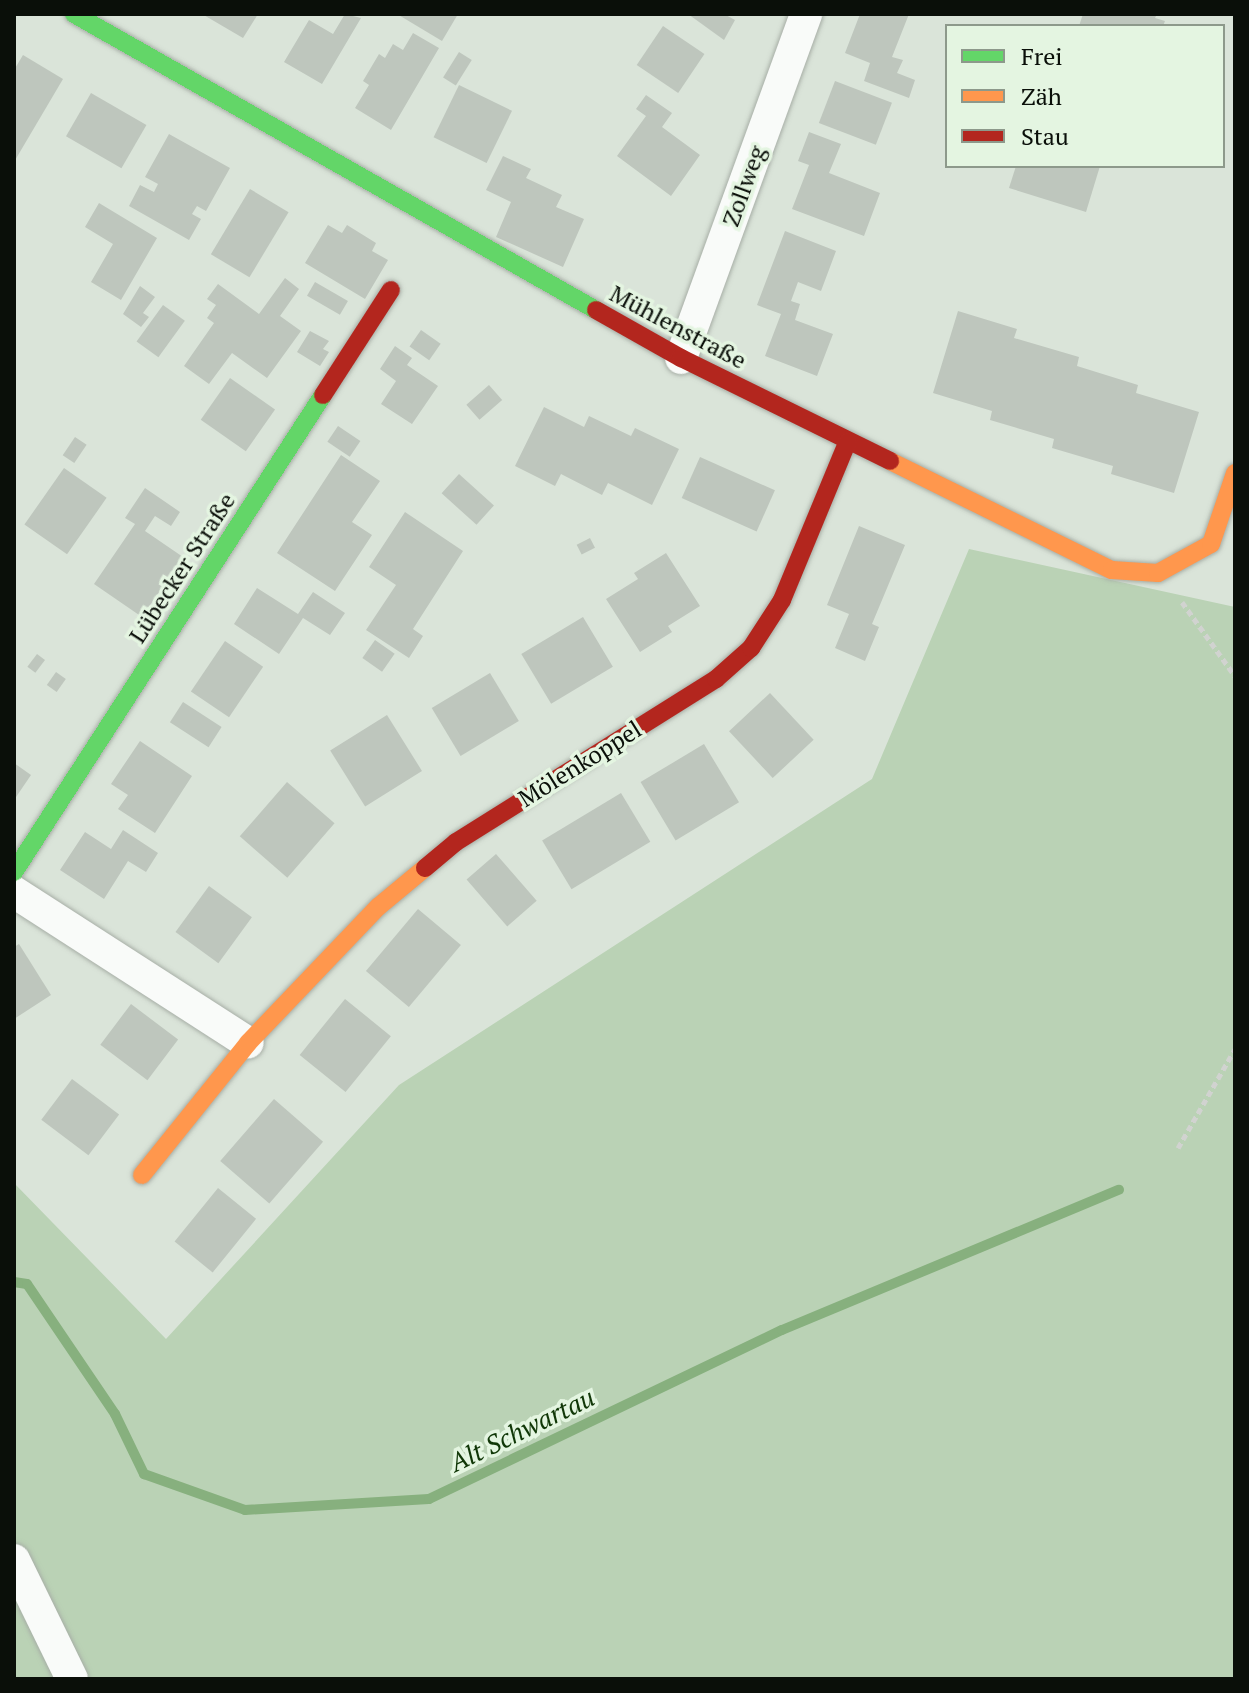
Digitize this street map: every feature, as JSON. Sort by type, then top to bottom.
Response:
[{"type":"street","name":"Mühlenstraße","points":[[74,14],[681,358],[1112,570],[1158,573]]},
{"type":"street","name":"Zollweg","points":[[681,358],[806,14]]},
{"type":"street","name":"Lübecker Straße","points":[[14,872],[391,290]]},
{"type":"street","name":"Mölenkoppel","points":[[142,1175],[248,1043],[378,907],[456,842],[716,679],[751,648],[782,600],[848,441]]},
{"type":"street","points":[[1158,573],[1211,544],[1235,473]]},
{"type":"street","points":[[14,892],[248,1043]]},
{"type":"street","points":[[14,1560],[72,1679]]},
{"type":"path","points":[[1158,573],[1205,629],[1235,676]]},
{"type":"path","points":[[1178,1148],[1235,1049]]},
{"type":"green space","points":[[969,549],[1235,607],[1235,1679],[14,1679],[14,1183],[166,1339],[399,1085],[872,779]]},
{"type":"building","points":[[202,14],[258,14],[243,38]]},
{"type":"building","points":[[345,14],[361,18],[322,84],[284,62],[309,20],[333,34]]},
{"type":"building","points":[[397,14],[458,14],[442,41]]},
{"type":"building","points":[[688,14],[724,14],[735,20],[724,40]]},
{"type":"building","points":[[860,14],[909,14],[892,57],[903,60],[897,73],[915,80],[909,98],[864,81],[870,63],[845,53]]},
{"type":"building","points":[[1083,14],[1157,14],[1155,18],[1165,21],[1164,24],[1080,24]]},
{"type":"building","points":[[663,26],[704,54],[678,93],[637,65]]},
{"type":"building","points":[[413,33],[439,48],[391,130],[355,108],[369,85],[363,81],[379,54],[385,58],[393,44],[403,50]]},
{"type":"building","points":[[459,52],[472,60],[456,85],[443,77]]},
{"type":"building","points":[[23,55],[63,79],[14,162],[14,70]]},
{"type":"building","points":[[835,81],[892,103],[876,145],[819,123]]},
{"type":"building","points":[[459,85],[512,111],[487,163],[434,137]]},
{"type":"building","points":[[91,93],[146,125],[121,168],[66,136]]},
{"type":"building","points":[[646,95],[672,113],[662,127],[700,155],[671,196],[617,156],[646,116],[636,109]]},
{"type":"building","points":[[809,132],[841,144],[829,173],[880,193],[864,236],[792,209],[809,165],[798,161]]},
{"type":"building","points":[[169,134],[230,168],[206,211],[197,206],[192,214],[201,219],[189,240],[129,206],[140,185],[154,192],[158,184],[145,177]]},
{"type":"building","points":[[503,156],[531,169],[526,178],[562,195],[556,207],[584,219],[563,267],[496,237],[511,202],[486,190]]},
{"type":"building","points":[[1015,168],[1099,168],[1086,212],[1009,188]]},
{"type":"building","points":[[250,189],[289,212],[249,277],[211,254]]},
{"type":"building","points":[[99,203],[157,238],[121,300],[91,282],[113,244],[85,227]]},
{"type":"building","points":[[328,225],[342,233],[347,225],[376,243],[372,251],[388,260],[365,299],[305,263]]},
{"type":"building","points":[[785,231],[836,251],[821,291],[798,282],[791,301],[800,304],[795,320],[833,334],[817,376],[765,356],[781,314],[757,305]]},
{"type":"building","points":[[285,278],[299,289],[280,316],[301,331],[267,378],[232,353],[209,384],[184,366],[214,323],[207,318],[216,305],[207,299],[218,284],[259,314]]},
{"type":"building","points":[[315,282],[348,301],[340,315],[307,296]]},
{"type":"building","points":[[140,286],[155,297],[143,313],[149,317],[141,327],[123,314]]},
{"type":"building","points":[[163,305],[185,321],[158,357],[137,341]]},
{"type":"building","points":[[958,311],[1017,329],[1014,338],[1079,357],[1077,366],[1138,385],[1136,393],[1199,412],[1174,493],[1111,474],[1113,466],[1052,448],[1054,439],[990,420],[992,411],[933,393]]},
{"type":"building","points":[[421,330],[441,344],[429,360],[410,346]]},
{"type":"building","points":[[310,331],[329,341],[323,349],[329,352],[320,366],[297,352]]},
{"type":"building","points":[[395,346],[412,358],[407,365],[438,386],[412,424],[381,404],[396,381],[380,369]]},
{"type":"building","points":[[230,378],[275,410],[246,451],[201,420]]},
{"type":"building","points":[[489,385],[502,400],[479,420],[466,405]]},
{"type":"building","points":[[544,407],[584,427],[589,416],[631,436],[635,428],[679,449],[652,505],[608,483],[602,495],[561,474],[555,486],[515,466]]},
{"type":"building","points":[[338,426],[360,441],[350,457],[327,442]]},
{"type":"building","points":[[75,437],[87,445],[74,463],[63,455]]},
{"type":"building","points":[[341,455],[380,481],[352,522],[372,535],[335,591],[277,553]]},
{"type":"building","points":[[700,457],[775,490],[757,531],[682,498]]},
{"type":"building","points":[[64,468],[107,498],[67,554],[24,525]]},
{"type":"building","points":[[459,474],[494,505],[477,525],[442,493]]},
{"type":"building","points":[[145,488],[180,512],[171,526],[155,516],[145,531],[183,557],[142,617],[94,584],[135,524],[125,518]]},
{"type":"building","points":[[405,512],[463,551],[413,629],[423,636],[409,658],[366,630],[396,585],[369,567]]},
{"type":"building","points":[[859,526],[905,545],[872,624],[879,627],[865,661],[835,648],[849,614],[827,605]]},
{"type":"building","points":[[590,538],[595,548],[582,555],[577,545]]},
{"type":"building","points":[[666,553],[700,606],[668,626],[672,632],[640,652],[606,599],[638,579],[634,573]]},
{"type":"building","points":[[257,588],[298,614],[313,592],[345,613],[330,635],[303,618],[279,654],[234,624]]},
{"type":"building","points":[[583,617],[613,667],[551,704],[521,654]]},
{"type":"building","points":[[375,640],[395,654],[382,672],[362,658]]},
{"type":"building","points":[[225,641],[263,667],[229,717],[191,692]]},
{"type":"building","points":[[37,654],[45,660],[35,673],[27,667]]},
{"type":"building","points":[[56,672],[66,679],[57,692],[47,685]]},
{"type":"building","points":[[490,673],[519,721],[461,756],[432,708]]},
{"type":"building","points":[[770,693],[814,740],[773,778],[729,731]]},
{"type":"building","points":[[183,702],[222,727],[209,747],[170,722]]},
{"type":"building","points":[[387,715],[422,771],[365,806],[330,751]]},
{"type":"building","points":[[140,741],[192,776],[155,833],[118,809],[128,795],[111,784]]},
{"type":"building","points":[[704,744],[739,802],[676,840],[641,782]]},
{"type":"building","points":[[14,763],[31,775],[14,800]]},
{"type":"building","points":[[287,782],[335,823],[287,878],[240,836]]},
{"type":"building","points":[[621,793],[650,842],[571,889],[542,840]]},
{"type":"building","points":[[123,830],[158,853],[146,872],[128,861],[104,899],[60,870],[85,832],[111,849]]},
{"type":"building","points":[[496,854],[537,901],[507,926],[467,880]]},
{"type":"building","points":[[209,886],[252,917],[218,963],[175,932]]},
{"type":"building","points":[[418,909],[461,945],[409,1007],[366,971]]},
{"type":"building","points":[[19,944],[51,995],[14,1019],[14,947]]},
{"type":"building","points":[[345,999],[391,1036],[346,1092],[300,1055]]},
{"type":"building","points":[[131,1004],[178,1040],[147,1080],[100,1045]]},
{"type":"building","points":[[72,1079],[119,1115],[88,1155],[41,1120]]},
{"type":"building","points":[[274,1099],[323,1142],[269,1204],[220,1161]]},
{"type":"building","points":[[218,1188],[256,1219],[213,1272],[175,1242]]},
{"type":"waterway","name":"Alt Schwartau","points":[[14,1282],[27,1284],[115,1414],[144,1474],[245,1510],[429,1499],[782,1330],[1119,1190]]},
{"type":"traffic: fast","points":[[74,14],[596,310]]},
{"type":"traffic: fast","points":[[14,872],[323,395]]},
{"type":"traffic: slow","points":[[890,461],[1112,570],[1158,573],[1211,544],[1235,473]]},
{"type":"traffic: slow","points":[[142,1175],[248,1043],[378,907],[425,868]]},
{"type":"traffic: jam","points":[[323,395],[391,290]]},
{"type":"traffic: jam","points":[[596,310],[681,358],[890,461]]},
{"type":"traffic: jam","points":[[425,868],[456,842],[716,679],[751,648],[782,600],[848,441]]}]
